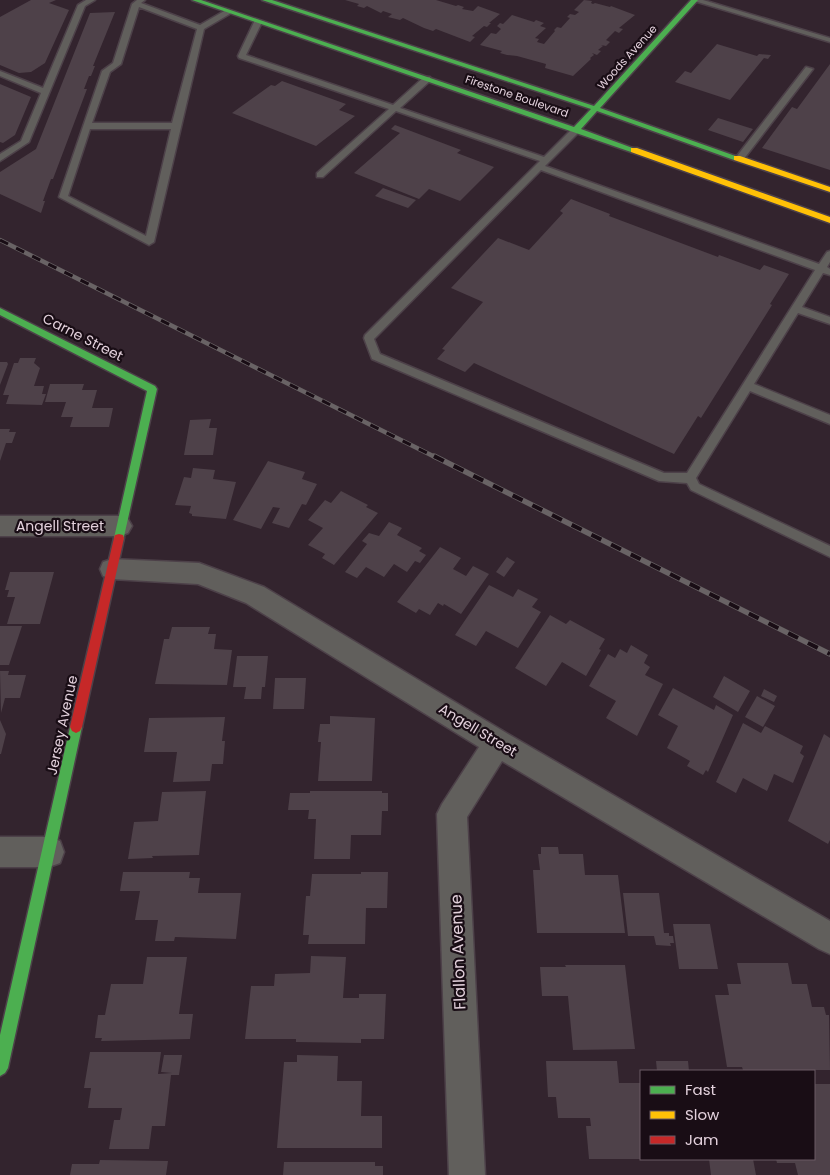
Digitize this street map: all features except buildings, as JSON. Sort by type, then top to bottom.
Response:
[{"type":"main road","name":"Firestone Boulevard","points":[[195,0],[576,130],[830,220]]},
{"type":"main road","name":"Firestone Boulevard","points":[[265,0],[740,158],[830,190]]},
{"type":"main road","name":"Woods Avenue","points":[[576,130],[597,110],[695,0]]},
{"type":"main road","name":"Carne Street","points":[[0,311],[152,389]]},
{"type":"main road","name":"Jersey Avenue","points":[[0,1068],[152,389]]},
{"type":"street","name":"Angell Street","points":[[0,526],[120,526]]},
{"type":"street","name":"Angell Street","points":[[112,570],[199,574],[254,595],[498,743],[830,938]]},
{"type":"street","name":"Flallon Avenue","points":[[467,1175],[452,814],[498,743]]},
{"type":"street","points":[[0,852],[49,852]]},
{"type":"lane","points":[[0,158],[25,142],[82,5],[91,0]]},
{"type":"lane","points":[[695,0],[830,40]]},
{"type":"lane","points":[[201,28],[139,2],[117,64],[106,71],[63,197],[148,242],[201,28],[229,12]]},
{"type":"lane","points":[[258,22],[242,56],[394,108],[825,270]]},
{"type":"lane","points":[[740,158],[809,70]]},
{"type":"lane","points":[[0,73],[46,92]]},
{"type":"lane","points":[[320,175],[427,79]]},
{"type":"lane","points":[[87,126],[176,126]]},
{"type":"lane","points":[[576,130],[369,338],[376,356],[664,478],[690,478]]},
{"type":"lane","points":[[690,478],[796,308],[825,270],[830,254]]},
{"type":"lane","points":[[796,308],[830,321]]},
{"type":"lane","points":[[748,386],[830,420]]},
{"type":"lane","points":[[690,478],[695,487],[830,552]]},
{"type":"railway","points":[[0,240],[437,458]]},
{"type":"railway","points":[[434,456],[830,654]]},
{"type":"traffic: fast","points":[[195,0],[634,150]]},
{"type":"traffic: fast","points":[[265,0],[597,109],[737,158]]},
{"type":"traffic: fast","points":[[576,130],[695,0]]},
{"type":"traffic: fast","points":[[0,311],[152,389],[119,538]]},
{"type":"traffic: fast","points":[[0,1068],[76,727]]},
{"type":"traffic: slow","points":[[634,150],[830,220]]},
{"type":"traffic: slow","points":[[737,158],[830,190]]},
{"type":"traffic: jam","points":[[76,727],[119,538]]}]
